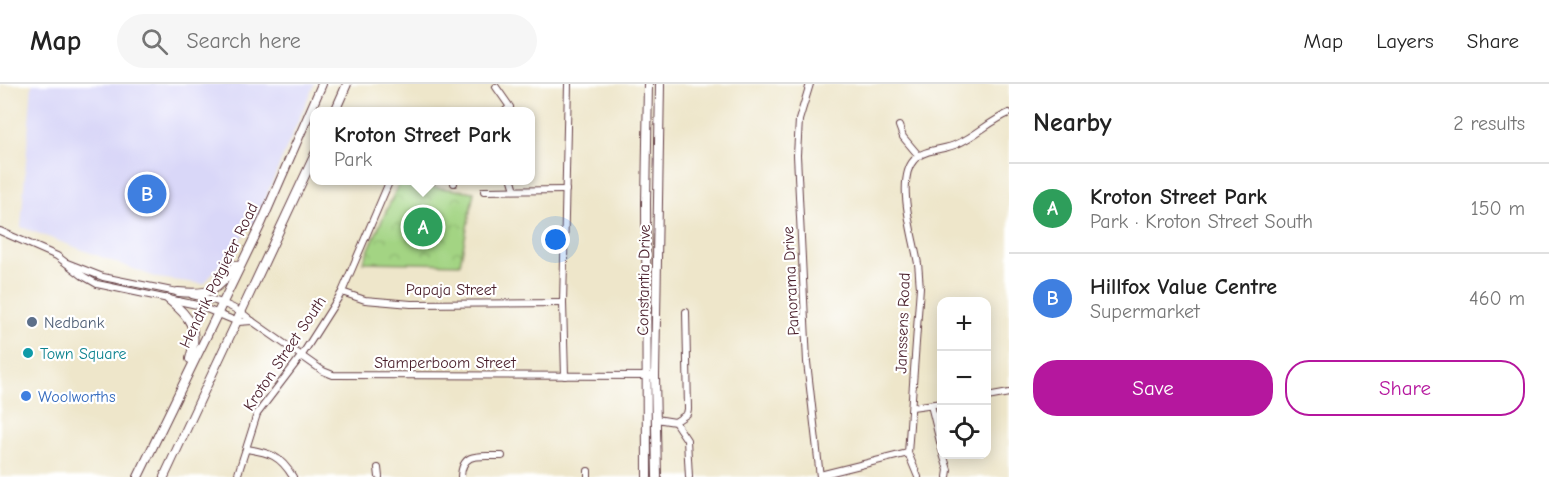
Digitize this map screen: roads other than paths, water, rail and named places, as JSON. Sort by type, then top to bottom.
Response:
[{"type":"main road","name":"Hendrik Potgieter Road","points":[[311,107],[322,84]]},
{"type":"main road","points":[[336,107],[347,84]]},
{"type":"main road","name":"Hendrik Potgieter Road","points":[[138,477],[262,222],[310,110]]},
{"type":"main road","points":[[164,477],[310,165]]},
{"type":"main road","points":[[178,292],[206,292],[221,285],[262,222]]},
{"type":"main road","points":[[168,299],[185,314],[194,332],[193,347],[176,396]]},
{"type":"street","points":[[565,376],[563,303],[568,84]]},
{"type":"street","name":"Constantia Drive","points":[[647,477],[645,377],[648,84]]},
{"type":"street","name":"Constantia Drive","points":[[657,477],[655,376],[660,84]]},
{"type":"street","name":"Panorama Drive","points":[[810,84],[798,120],[797,156],[807,362],[820,476]]},
{"type":"street","points":[[496,87],[506,107]]},
{"type":"street","points":[[511,107],[518,104]]},
{"type":"street","points":[[898,126],[919,156],[957,144],[1009,113]]},
{"type":"street","name":"Janssens Road","points":[[908,453],[920,287],[918,262],[908,215],[907,181],[910,166],[919,156]]},
{"type":"street","name":"Kroton Street South","points":[[237,477],[257,414],[302,356],[342,292],[388,185]]},
{"type":"street","points":[[514,185],[515,190]]},
{"type":"street","points":[[483,191],[566,190]]},
{"type":"street","points":[[0,231],[48,252],[97,284],[197,305],[238,322],[252,321]]},
{"type":"street","name":"Stamperboom Street","points":[[67,263],[103,277],[222,302],[242,312],[323,371],[333,375],[655,376]]},
{"type":"street","name":"Papaja Street","points":[[342,292],[365,300],[411,304],[563,303]]},
{"type":"street","points":[[656,419],[675,422],[687,414],[686,312]]},
{"type":"street","points":[[991,396],[1009,393]]},
{"type":"street","points":[[912,407],[937,404]]},
{"type":"street","points":[[931,405],[937,431]]},
{"type":"street","points":[[675,422],[687,440],[689,477]]},
{"type":"street","points":[[247,449],[275,456],[282,461],[293,477]]},
{"type":"street","points":[[820,476],[908,453],[918,477]]},
{"type":"street","points":[[461,477],[463,463],[468,458],[502,456]]},
{"type":"street","points":[[944,459],[948,470],[947,477]]},
{"type":"street","points":[[378,468],[379,477]]},
{"type":"place","name":"Hillfox Value Centre","points":[[147,194]]},
{"type":"place","name":"Kroton Street Park","points":[[423,227]]},
{"type":"place","name":"Nedbank","points":[[32,322]]},
{"type":"place","name":"Town Square","points":[[28,353]]},
{"type":"place","name":"Woolworths","points":[[26,396]]}]
